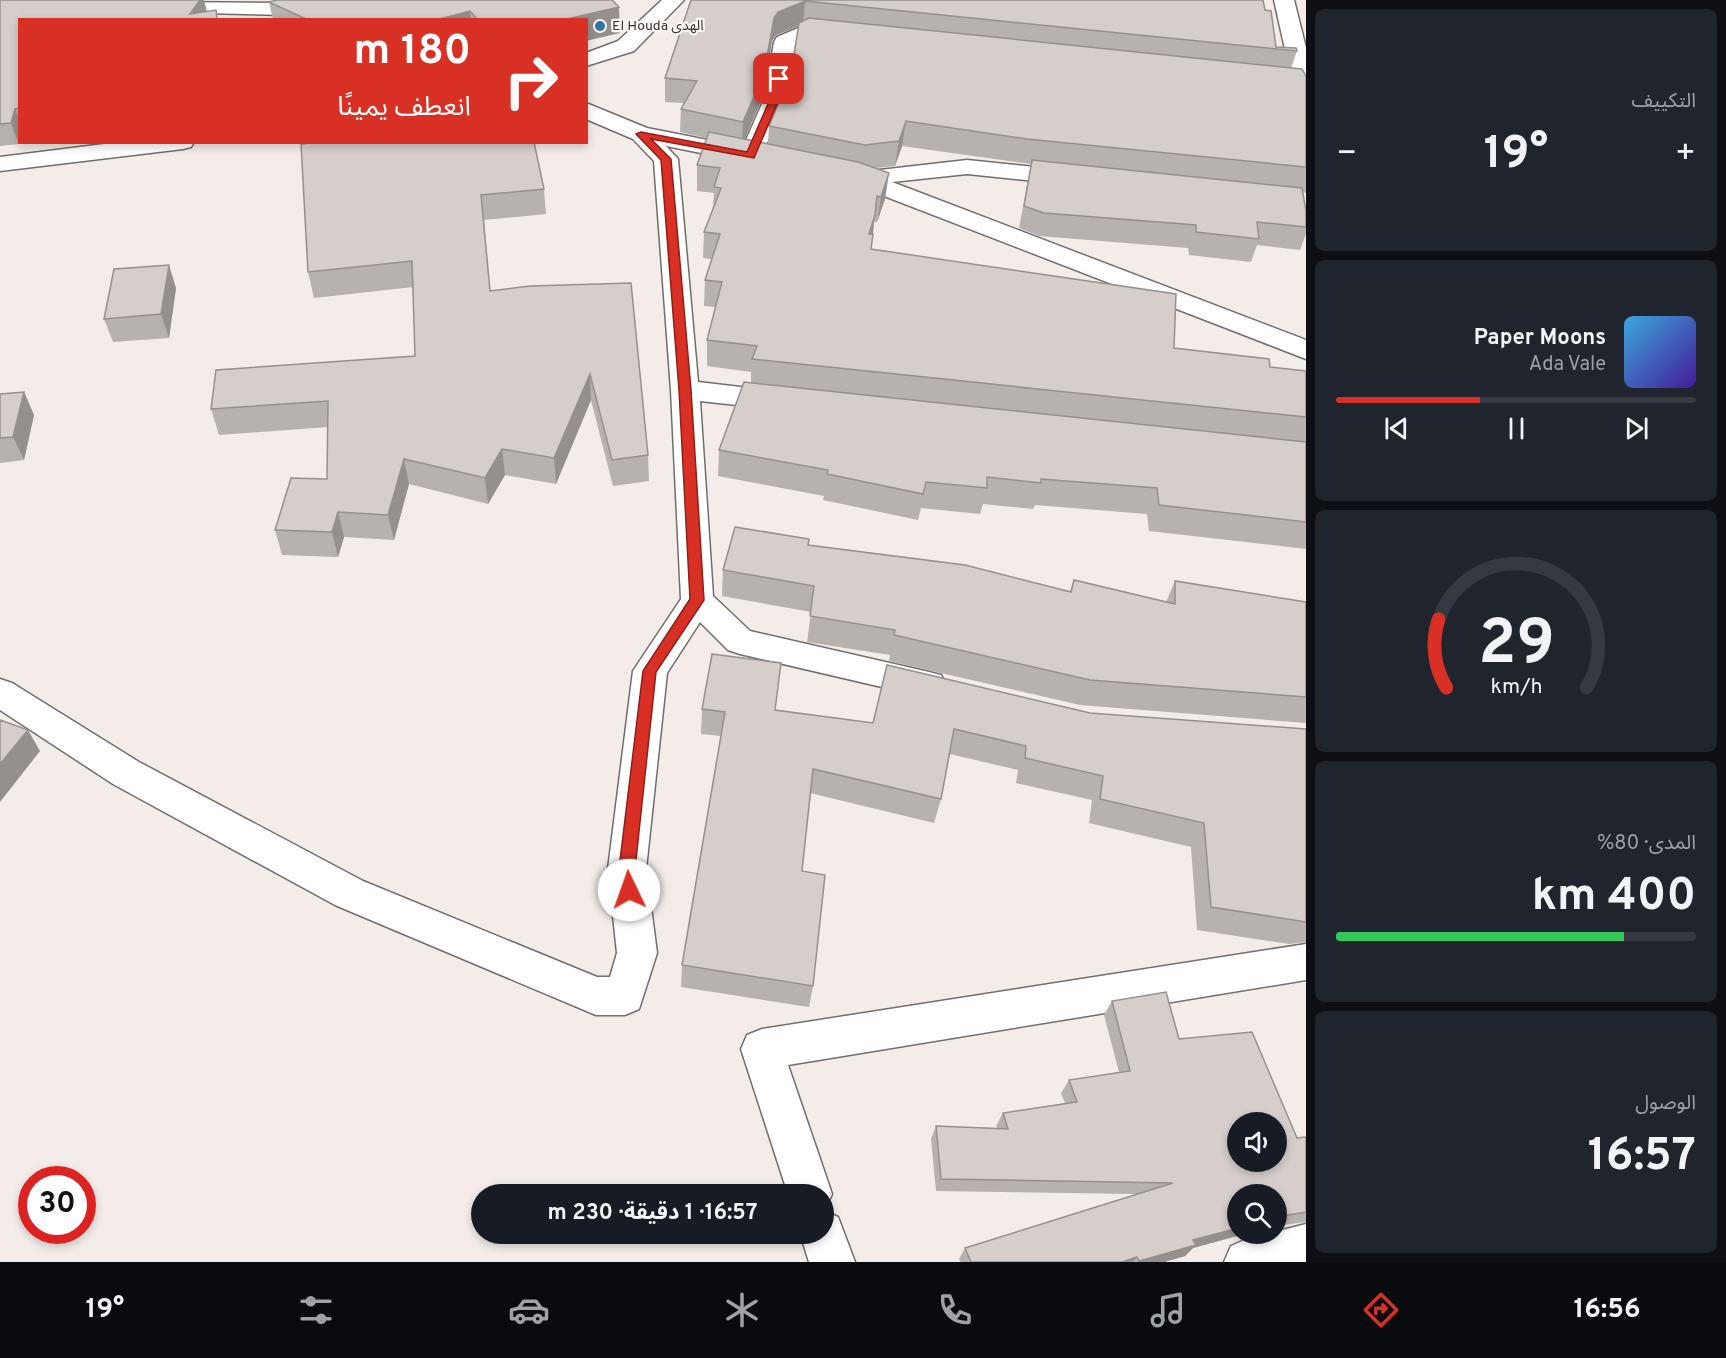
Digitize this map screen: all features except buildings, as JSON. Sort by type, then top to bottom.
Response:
[{"type":"street","points":[[588,59],[626,46],[674,0]]},
{"type":"street","points":[[1281,83],[1305,89],[1284,0]]},
{"type":"street","points":[[141,8],[283,10]]},
{"type":"street","points":[[588,111],[641,134],[762,158],[776,97],[785,42],[803,32],[858,39]]},
{"type":"street","points":[[0,693],[126,773],[349,893],[596,996],[625,996],[637,953],[627,869],[650,671],[697,600],[685,390],[666,159],[641,134]]},
{"type":"street","points":[[0,164],[166,144]]},
{"type":"street","points":[[861,179],[967,167],[1096,180]]},
{"type":"street","points":[[817,170],[861,179],[1306,350]]},
{"type":"street","points":[[685,390],[814,404]]},
{"type":"street","points":[[697,600],[740,641],[955,692]]},
{"type":"street","points":[[807,1184],[762,1049],[1306,962]]},
{"type":"street","points":[[826,1244],[832,1262]]},
{"type":"street","points":[[1247,1262],[1306,1247]]},
{"type":"place","name":"El Houda الهدى","points":[[600,26]]},
{"type":"route","points":[[629,890],[627,869],[650,671],[697,600],[685,390],[666,159],[641,134],[751,156],[776,97],[779,79]]}]
